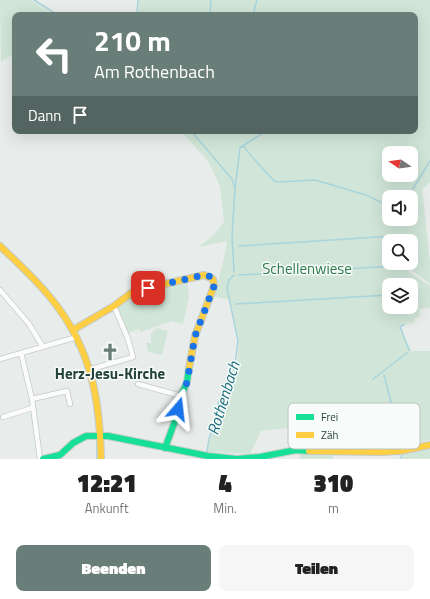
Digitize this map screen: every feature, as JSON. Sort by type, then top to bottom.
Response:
[{"type":"street","points":[[0,246],[47,294],[77,337],[91,369],[99,409],[100,459]]},
{"type":"street","points":[[73,330],[114,306],[134,291],[204,275],[213,279],[214,286],[195,336],[187,382],[181,396],[175,421],[165,448]]},
{"type":"street","points":[[1,292],[29,324],[43,348]]},
{"type":"street","points":[[91,369],[133,357],[128,339],[114,306]]},
{"type":"street","points":[[0,359],[43,348],[77,337]]},
{"type":"street","points":[[22,353],[32,399],[32,408],[41,459],[60,455],[79,439],[86,436],[100,436],[208,456],[237,459],[260,457],[296,450],[381,452],[410,449]]},
{"type":"street","points":[[138,384],[181,396]]},
{"type":"street","points":[[32,399],[66,391],[70,404]]},
{"type":"street","points":[[3,417],[32,408]]},
{"type":"street","points":[[420,447],[430,445]]},
{"type":"green space","points":[[0,0],[31,0],[50,12],[12,12],[12,55],[1,62]]},
{"type":"green space","name":"Schellenwiese","points":[[139,0],[430,0],[430,182],[423,189],[422,188],[430,262],[430,284],[412,270],[418,270],[418,234],[382,234],[382,270],[409,270],[409,272],[418,278],[430,286],[430,308],[420,309],[419,318],[415,318],[415,322],[400,326],[411,351],[430,351],[430,440],[420,442],[420,403],[288,403],[288,428],[261,431],[250,454],[208,452],[210,439],[218,419],[220,403],[232,370],[237,364],[239,341],[230,300],[212,296],[225,256],[227,241],[198,247],[212,237],[224,222],[220,186],[207,160],[184,134],[418,134],[418,12],[138,12]]},
{"type":"green space","points":[[187,280],[189,297],[183,324],[171,321],[141,332],[139,329],[128,333],[117,309],[118,306],[137,293]]},
{"type":"green space","points":[[157,328],[168,331],[162,355],[148,352],[146,343],[151,343],[151,333]]},
{"type":"green space","points":[[430,447],[430,459],[401,459],[405,452]]},
{"type":"green space","points":[[297,451],[333,454],[333,459],[300,459],[300,455],[295,454],[269,459],[256,459]]},
{"type":"waterway","points":[[34,0],[53,12]]},
{"type":"waterway","points":[[137,12],[138,0]]},
{"type":"waterway","points":[[210,12],[211,0]]},
{"type":"waterway","points":[[254,12],[257,0]]},
{"type":"waterway","name":"Rothenbach","points":[[194,134],[232,179],[235,189],[232,237],[234,272]]},
{"type":"waterway","points":[[241,147],[261,134]]},
{"type":"waterway","points":[[235,189],[240,148],[245,147],[274,181],[315,180],[366,195],[382,203]]},
{"type":"waterway","points":[[412,190],[430,161]]},
{"type":"waterway","points":[[239,246],[382,237]]},
{"type":"waterway","points":[[239,275],[382,267]]},
{"type":"waterway","name":"Rothenbach","points":[[207,452],[209,439],[216,420],[218,404],[231,369],[235,364],[238,341],[227,288],[229,280],[234,275]]},
{"type":"waterway","points":[[236,304],[382,295]]},
{"type":"waterway","points":[[404,325],[400,326],[409,350]]},
{"type":"waterway","points":[[75,344],[79,349],[85,364]]},
{"type":"waterway","points":[[373,379],[407,353]]},
{"type":"waterway","points":[[384,375],[391,403]]},
{"type":"waterway","points":[[90,382],[96,411],[97,429]]},
{"type":"waterway","points":[[97,442],[97,459]]},
{"type":"waterway","points":[[400,459],[404,452]]},
{"type":"traffic: fast","points":[[165,448],[175,421],[181,396],[187,382],[189,368]]},
{"type":"traffic: fast","points":[[43,459],[60,455],[73,443],[86,436],[108,436],[208,456],[237,459],[260,457],[296,450],[309,451]]},
{"type":"traffic: slow","points":[[0,246],[48,295],[73,330],[88,365],[93,383],[99,420],[101,459]]},
{"type":"traffic: slow","points":[[73,330],[114,306],[134,291],[204,275],[213,279],[214,286],[195,336],[189,368]]},
{"type":"traffic: slow","points":[[420,447],[430,445]]},
{"type":"traffic: slow","points":[[309,451],[381,452],[410,449]]},
{"type":"place","name":"Herz-Jesu-Kirche","points":[[110,352]]},
{"type":"route","points":[[148,288],[204,275],[213,279],[214,286],[207,300],[195,336],[187,382],[181,396],[178,409]]}]
